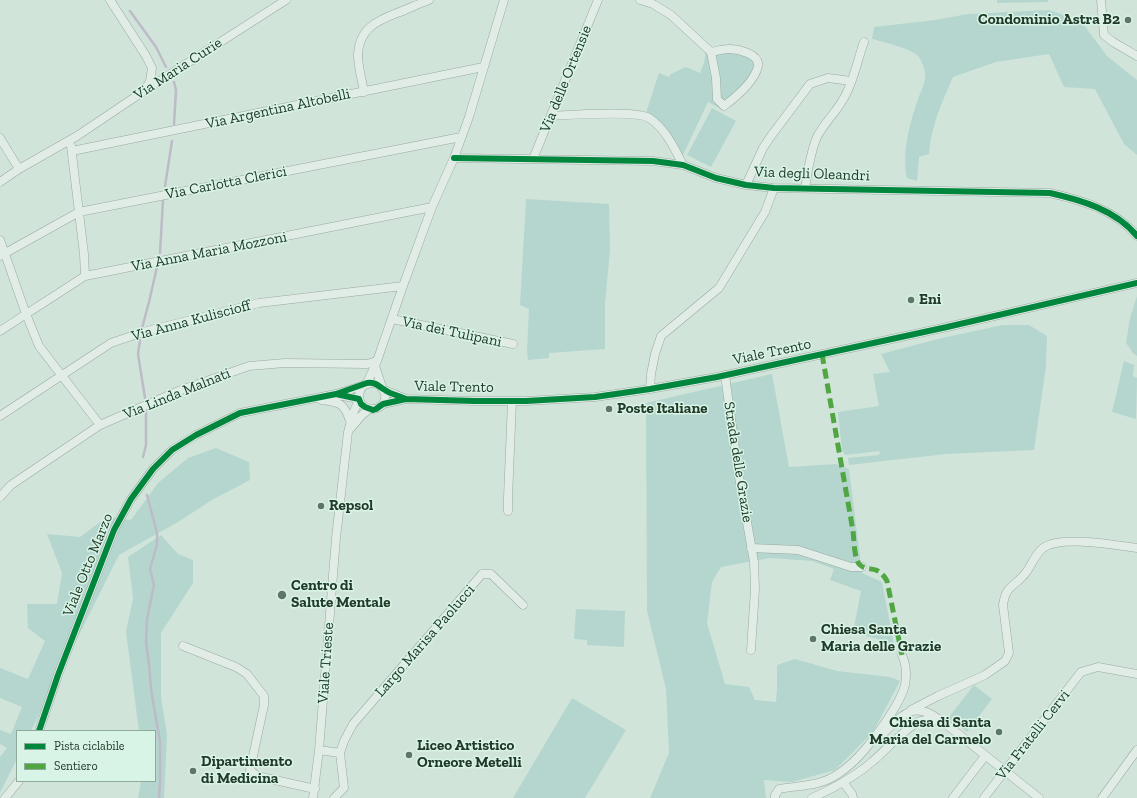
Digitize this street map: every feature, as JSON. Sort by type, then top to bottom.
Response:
[{"type":"street","points":[[110,0],[146,56],[152,68],[150,81],[144,91]]},
{"type":"street","name":"Via Maria Curie","points":[[0,182],[19,169],[71,140],[144,91],[286,0]]},
{"type":"street","points":[[364,92],[358,60],[359,44],[363,34],[368,28],[379,20],[429,0]]},
{"type":"street","points":[[376,364],[385,399],[383,404],[376,409],[369,409],[361,404],[359,399],[360,391],[366,384],[376,364],[432,207],[454,158],[504,0]]},
{"type":"street","name":"Via delle Ortensie","points":[[533,159],[598,0]]},
{"type":"street","points":[[640,0],[653,4],[671,15],[711,52],[716,78],[717,98],[724,106],[745,88],[756,71],[758,62],[754,56],[739,50],[723,49],[711,52]]},
{"type":"street","points":[[1101,0],[1104,35],[1107,39],[1137,56]]},
{"type":"street","points":[[805,188],[813,148],[817,137],[840,106],[851,82],[864,42]]},
{"type":"street","name":"Via Argentina Altobelli","points":[[72,151],[483,67]]},
{"type":"street","name":"Via degli Oleandri","points":[[746,185],[763,148],[810,84],[828,78],[851,82]]},
{"type":"street","points":[[551,116],[635,114],[649,118],[667,136],[683,165]]},
{"type":"street","name":"Via Carlotta Clerici","points":[[2,255],[79,212],[461,137]]},
{"type":"street","points":[[0,138],[19,169]]},
{"type":"street","points":[[71,140],[84,254],[85,276]]},
{"type":"street","name":"Via degli Oleandri","points":[[454,158],[654,160],[683,165],[716,178],[746,185],[774,188],[1050,193],[1075,199],[1105,211],[1131,229],[1137,236]]},
{"type":"street","points":[[650,389],[650,374],[661,336],[719,288],[765,212],[774,188]]},
{"type":"street","name":"Via Anna Maria Mozzoni","points":[[0,331],[85,276],[432,207]]},
{"type":"street","points":[[0,240],[2,255],[39,346],[100,425]]},
{"type":"street","name":"Viale Trento","points":[[383,404],[406,399],[512,401],[595,397],[650,389],[725,375],[947,327],[1137,283]]},
{"type":"street","name":"Via Anna Kuliscioff","points":[[0,416],[111,343],[143,332],[258,303],[403,286]]},
{"type":"street","name":"Via dei Tulipani","points":[[392,319],[513,344]]},
{"type":"street","name":"Via Linda Malnati","points":[[0,497],[10,485],[100,425],[181,390],[249,366],[285,363],[376,364]]},
{"type":"street","name":"Strada delle Grazie","points":[[725,375],[738,470],[754,562],[755,589],[751,650]]},
{"type":"street","points":[[366,384],[375,383],[383,388]]},
{"type":"street","name":"Viale Otto Marzo","points":[[39,730],[58,675],[114,530],[131,498],[153,469],[172,450],[196,435],[240,413],[312,400],[366,384]]},
{"type":"street","name":"Viale Trento","points":[[383,388],[406,399]]},
{"type":"street","name":"Viale Otto Marzo","points":[[336,394],[359,399]]},
{"type":"street","name":"Viale Trieste","points":[[313,798],[319,750],[336,538],[348,432],[350,421],[359,399]]},
{"type":"street","points":[[312,400],[336,402],[342,405],[347,411],[350,421]]},
{"type":"street","points":[[508,511],[512,401]]},
{"type":"street","points":[[348,432],[369,409]]},
{"type":"street","points":[[775,798],[775,795],[779,789],[813,785],[838,774],[859,757],[901,717],[911,710],[985,675],[1005,661],[1009,653],[1003,605],[1004,598],[1007,590],[1024,575],[1044,547],[1051,543],[1092,542],[1137,548]]},
{"type":"street","points":[[751,548],[798,550],[851,568],[862,567]]},
{"type":"street","name":"Largo Marisa Paolucci","points":[[334,798],[344,788],[340,753],[344,741],[353,724],[482,574],[491,574],[523,605]]},
{"type":"street","points":[[183,646],[236,667],[247,674],[264,696],[264,704],[250,770],[257,776],[315,788]]},
{"type":"street","points":[[871,744],[902,695],[906,672],[906,663],[902,655]]},
{"type":"street","name":"Via Fratelli Cervi","points":[[984,798],[1081,672],[1098,667],[1137,674]]},
{"type":"street","points":[[911,710],[931,713],[1039,798]]},
{"type":"street","points":[[812,798],[858,773],[907,730],[920,721],[942,721]]},
{"type":"street","points":[[319,750],[340,753]]},
{"type":"street","points":[[1102,798],[1137,750]]},
{"type":"street","name":"Via Fratelli Cervi","points":[[953,798],[985,756]]},
{"type":"street","points":[[5,798],[18,782]]},
{"type":"street","points":[[843,782],[852,794],[853,798]]},
{"type":"shaded area","points":[[997,0],[1048,0],[1048,2],[997,3]]},
{"type":"shaded area","points":[[1049,10],[1081,21],[1107,56],[1137,80],[1137,155],[1124,144],[1095,89],[1064,87],[1049,54],[996,62],[953,77],[935,124],[929,154],[919,157],[917,181],[907,178],[905,159],[907,140],[914,111],[924,84],[925,71],[920,59],[914,53],[909,50],[872,39],[874,27],[935,20],[968,14]]},
{"type":"shaded area","points":[[706,50],[709,53],[720,105],[719,108],[708,102],[682,157],[646,113],[659,73],[669,77],[671,74],[686,67],[700,73],[704,63]]},
{"type":"shaded area","points":[[745,52],[758,67],[748,81],[724,103],[721,101],[713,53]]},
{"type":"shaded area","points":[[712,108],[736,121],[711,167],[687,155]]},
{"type":"shaded area","points":[[526,199],[609,204],[610,250],[605,304],[605,349],[549,353],[549,358],[528,360],[529,309],[520,305]]},
{"type":"shaded area","points":[[1137,296],[1137,356],[1126,343],[1130,318]]},
{"type":"shaded area","points":[[1003,325],[1029,325],[1047,336],[1046,366],[1034,450],[946,454],[849,465],[848,458],[879,455],[880,451],[845,455],[842,450],[838,412],[879,406],[873,374],[890,372],[881,354],[942,338]]},
{"type":"shaded area","points":[[1124,361],[1134,365],[1133,376],[1137,378],[1136,419],[1112,412]]},
{"type":"shaded area","points":[[772,374],[789,467],[836,464],[849,469],[862,573],[882,582],[894,644],[853,632],[861,591],[830,580],[834,569],[813,561],[770,558],[721,567],[712,582],[707,623],[725,684],[749,687],[755,700],[776,702],[777,665],[795,659],[837,671],[890,677],[900,681],[873,732],[835,770],[792,782],[764,780],[766,798],[650,798],[669,753],[666,689],[647,611],[646,403]]},
{"type":"shaded area","points":[[216,448],[249,462],[250,480],[212,500],[178,522],[119,555],[32,730],[16,730],[16,761],[0,793],[0,757],[7,748],[0,744],[0,730],[11,734],[22,707],[0,698],[0,668],[28,679],[45,641],[28,628],[27,604],[57,604],[62,573],[47,534],[80,537],[107,517],[131,520],[158,483],[188,458]]},
{"type":"shaded area","points":[[161,535],[178,554],[193,560],[193,583],[161,633],[161,697],[167,735],[164,798],[138,798],[141,782],[156,782],[156,730],[139,730],[126,632],[133,598],[128,557]]},
{"type":"shaded area","points":[[576,609],[625,611],[624,647],[587,645],[587,640],[574,639]]},
{"type":"shaded area","points":[[974,685],[992,699],[967,732],[948,718]]},
{"type":"shaded area","points":[[572,698],[626,730],[585,798],[513,798]]},
{"type":"waterway","points":[[130,11],[156,47],[166,67]]},
{"type":"waterway","points":[[174,82],[176,90],[174,124]]},
{"type":"waterway","points":[[165,186],[172,141]]},
{"type":"waterway","points":[[160,253],[163,200]]},
{"type":"waterway","points":[[142,328],[157,267]]},
{"type":"waterway","points":[[140,340],[138,354],[145,398]]},
{"type":"waterway","points":[[143,457],[146,445],[146,408]]},
{"type":"waterway","points":[[147,495],[157,533],[157,545],[150,569],[154,585],[147,619],[146,642],[151,689],[160,742],[159,798]]},
{"type":"marked path","points":[[822,354],[857,559],[863,567],[880,572],[887,581],[902,655]]},
{"type":"cycle path","points":[[454,158],[653,161],[683,165],[716,178],[746,185],[774,188],[1050,193],[1097,207],[1119,219],[1137,236]]},
{"type":"cycle path","points":[[336,394],[359,399],[361,404],[373,410],[383,404],[406,399],[526,401],[595,397],[717,377],[947,327],[1137,283]]},
{"type":"cycle path","points":[[39,730],[58,675],[114,530],[131,499],[153,469],[172,450],[196,435],[240,413],[336,394],[367,383],[375,384],[390,393],[406,399]]},
{"type":"place","name":"Condominio Astra B2","points":[[1128,20]]},
{"type":"place","name":"Eni","points":[[911,300]]},
{"type":"place","name":"Poste Italiane","points":[[609,409]]},
{"type":"place","name":"Repsol","points":[[321,506]]},
{"type":"place","name":"Centro di Salute Mentale","points":[[282,595]]},
{"type":"place","name":"Chiesa Santa Maria delle Grazie","points":[[813,639]]},
{"type":"place","name":"Chiesa di Santa Maria del Carmelo","points":[[999,732]]},
{"type":"place","name":"Liceo Artistico Orneore Metelli","points":[[409,755]]},
{"type":"place","name":"Dipartimento di Medicina","points":[[193,771]]}]
